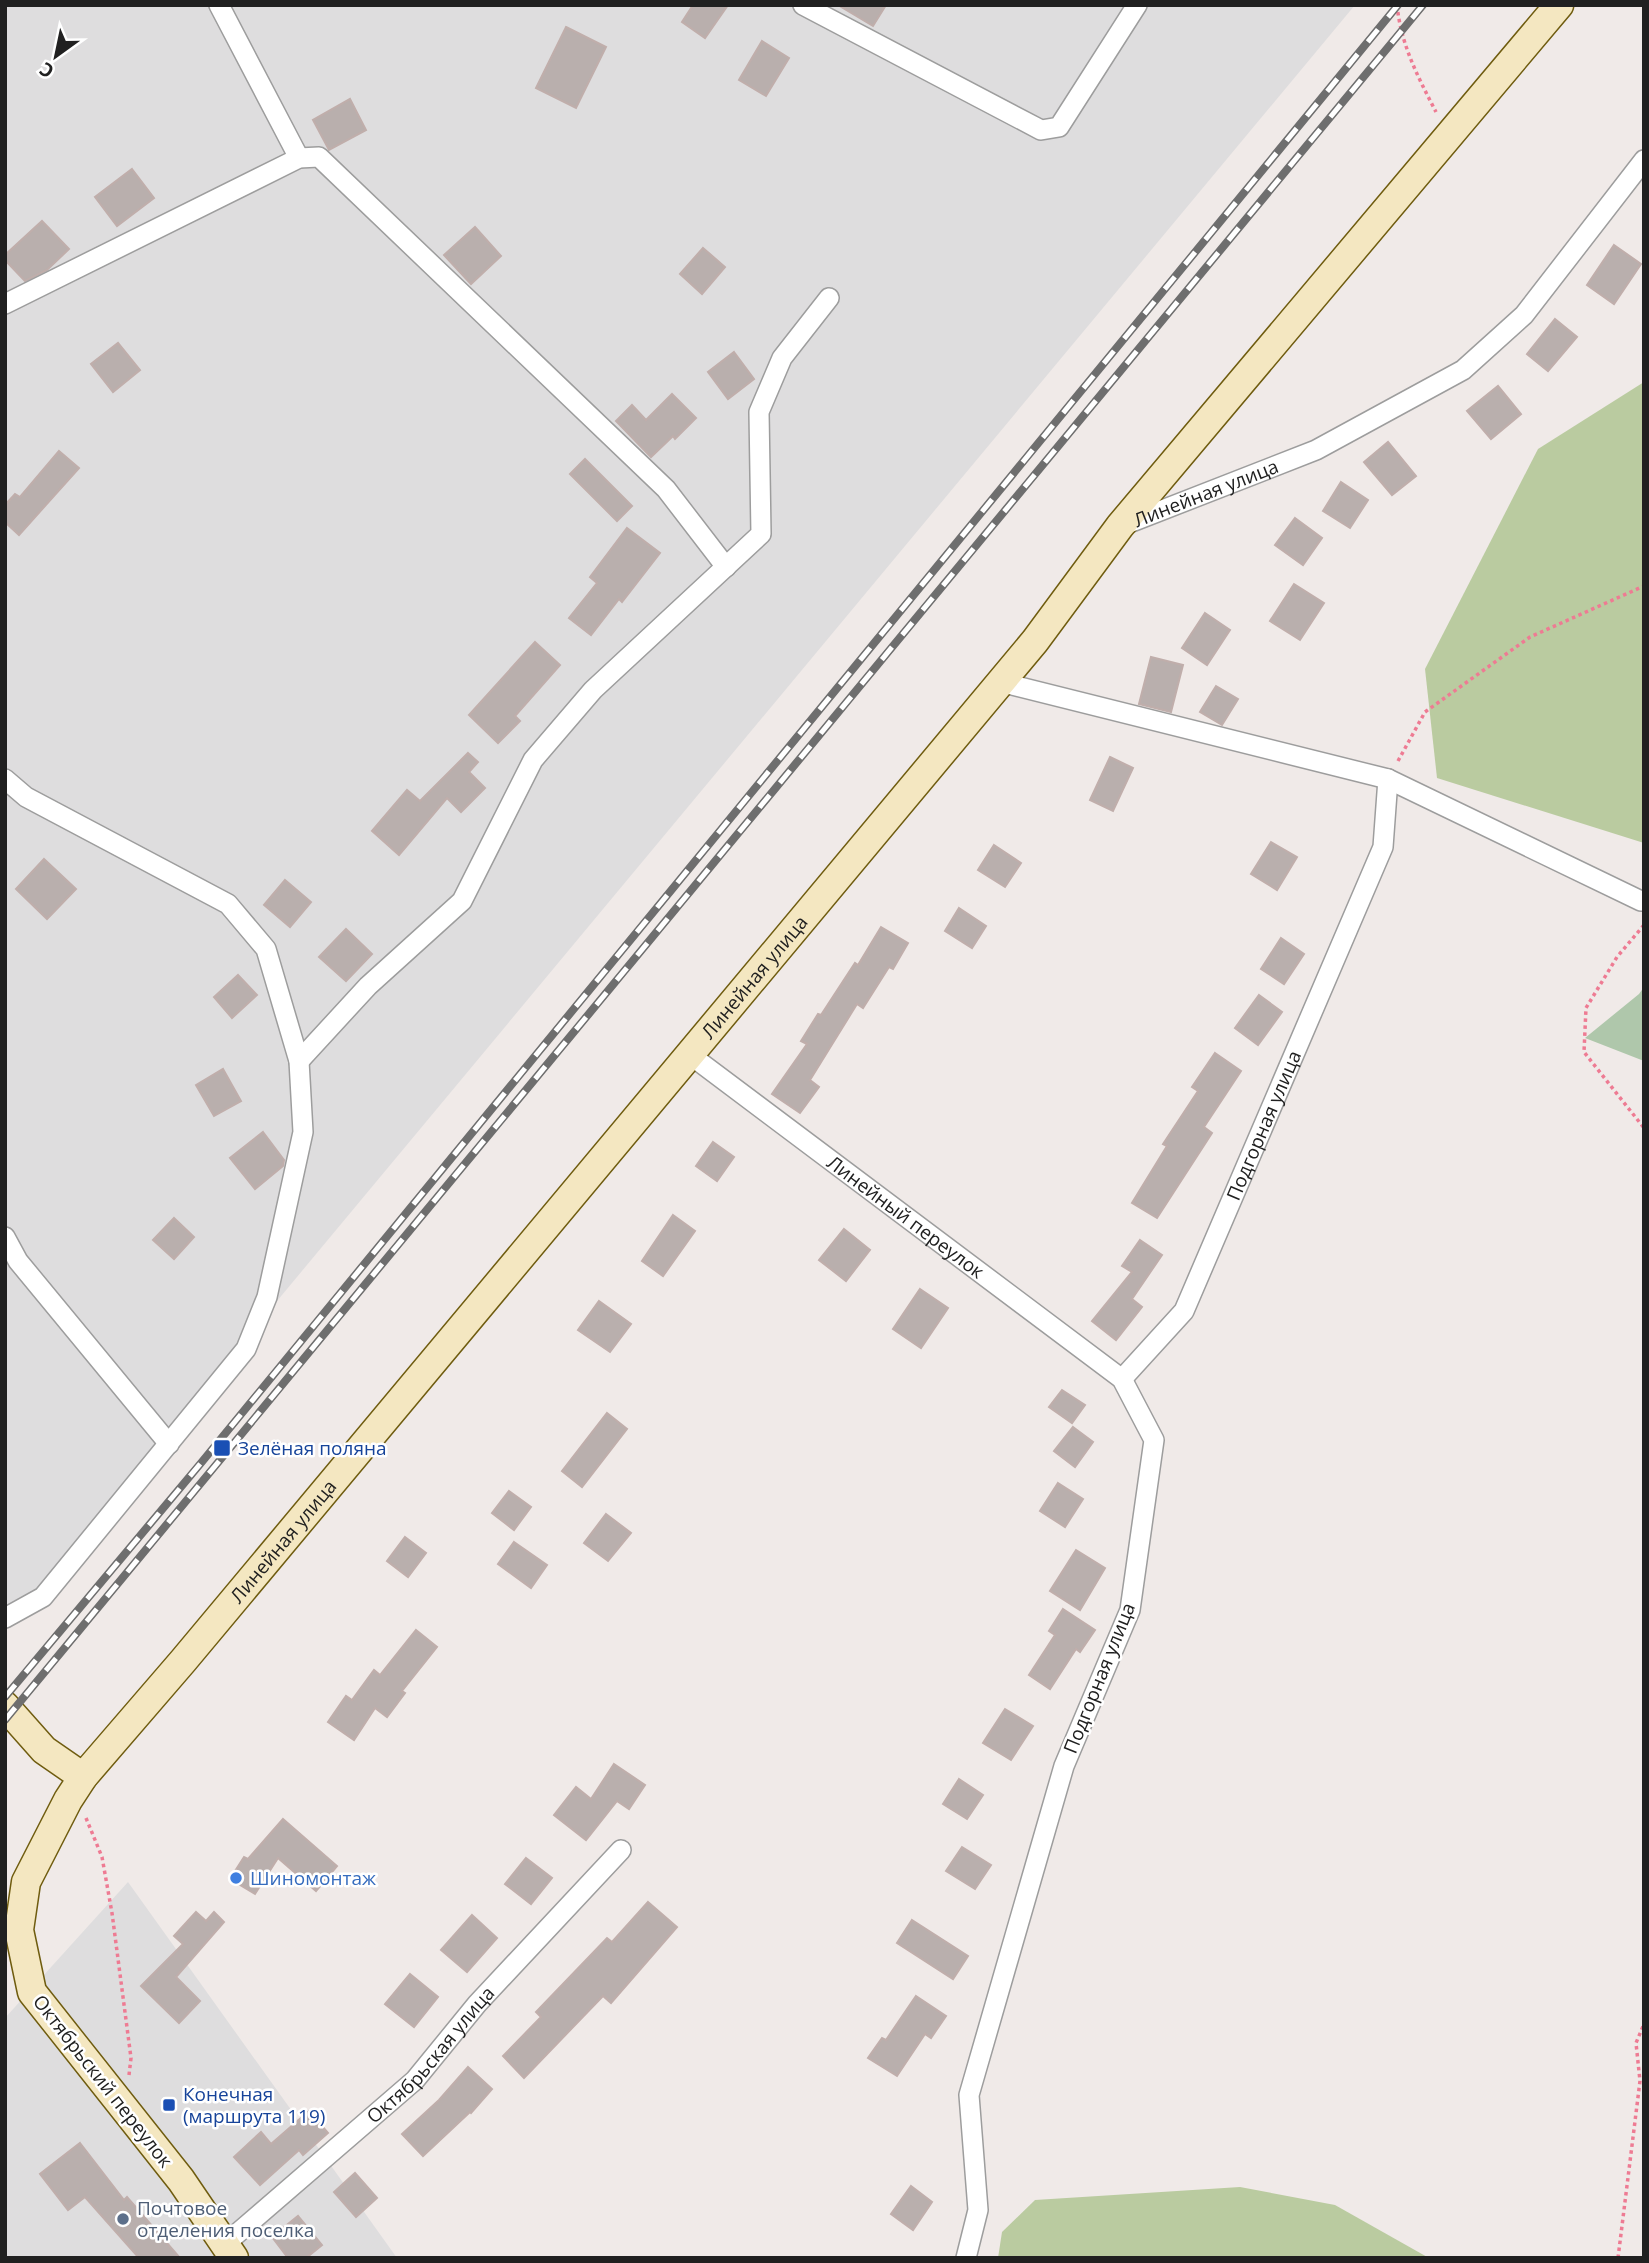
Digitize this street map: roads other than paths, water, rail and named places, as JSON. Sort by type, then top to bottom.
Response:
[{"type":"street","points":[[219,5],[299,159]]},
{"type":"street","points":[[803,5],[1041,130],[1059,127],[1138,5]]},
{"type":"street","points":[[1120,526],[1559,5]]},
{"type":"street","points":[[5,304],[299,159],[318,157],[666,489],[726,567]]},
{"type":"street","name":"Линейная улица","points":[[12,1939],[26,1882],[79,1783],[1035,641],[1120,526],[1316,450],[1463,370],[1524,315],[1644,160]]},
{"type":"street","points":[[299,1061],[368,986],[462,901],[533,760],[593,690],[761,534],[759,412],[782,358],[829,298]]},
{"type":"street","points":[[1000,682],[1388,779],[1641,901]]},
{"type":"street","points":[[5,779],[26,797],[228,904],[266,948],[299,1061],[303,1132],[267,1297],[246,1349],[43,1597],[5,1618]]},
{"type":"street","name":"Подгорная улица","points":[[966,2258],[978,2210],[969,2095],[1064,1766],[1130,1610],[1154,1440],[1122,1379],[1184,1311],[1383,847],[1388,779]]},
{"type":"street","name":"Линейный переулок","points":[[689,1054],[1122,1379]]},
{"type":"street","points":[[5,1237],[19,1261],[169,1444]]},
{"type":"street","points":[[5,1706],[44,1750],[79,1783]]},
{"type":"street","name":"Октябрьская улица","points":[[229,2251],[415,2080],[477,2004],[621,1850]]},
{"type":"street","name":"Октябрьский переулок","points":[[12,1939],[32,1992],[181,2180],[229,2251]]},
{"type":"railway","points":[[5,1697],[201,1463],[1398,5]]},
{"type":"railway","points":[[5,1720],[1423,5]]},
{"type":"place","name":"Зелёная поляна","points":[[222,1448]]},
{"type":"place","name":"Шиномонтаж","points":[[236,1878]]},
{"type":"place","name":"Конечная (маршрута 119)","points":[[169,2105]]},
{"type":"place","name":"Почтовое отделения поселка","points":[[123,2219]]}]
